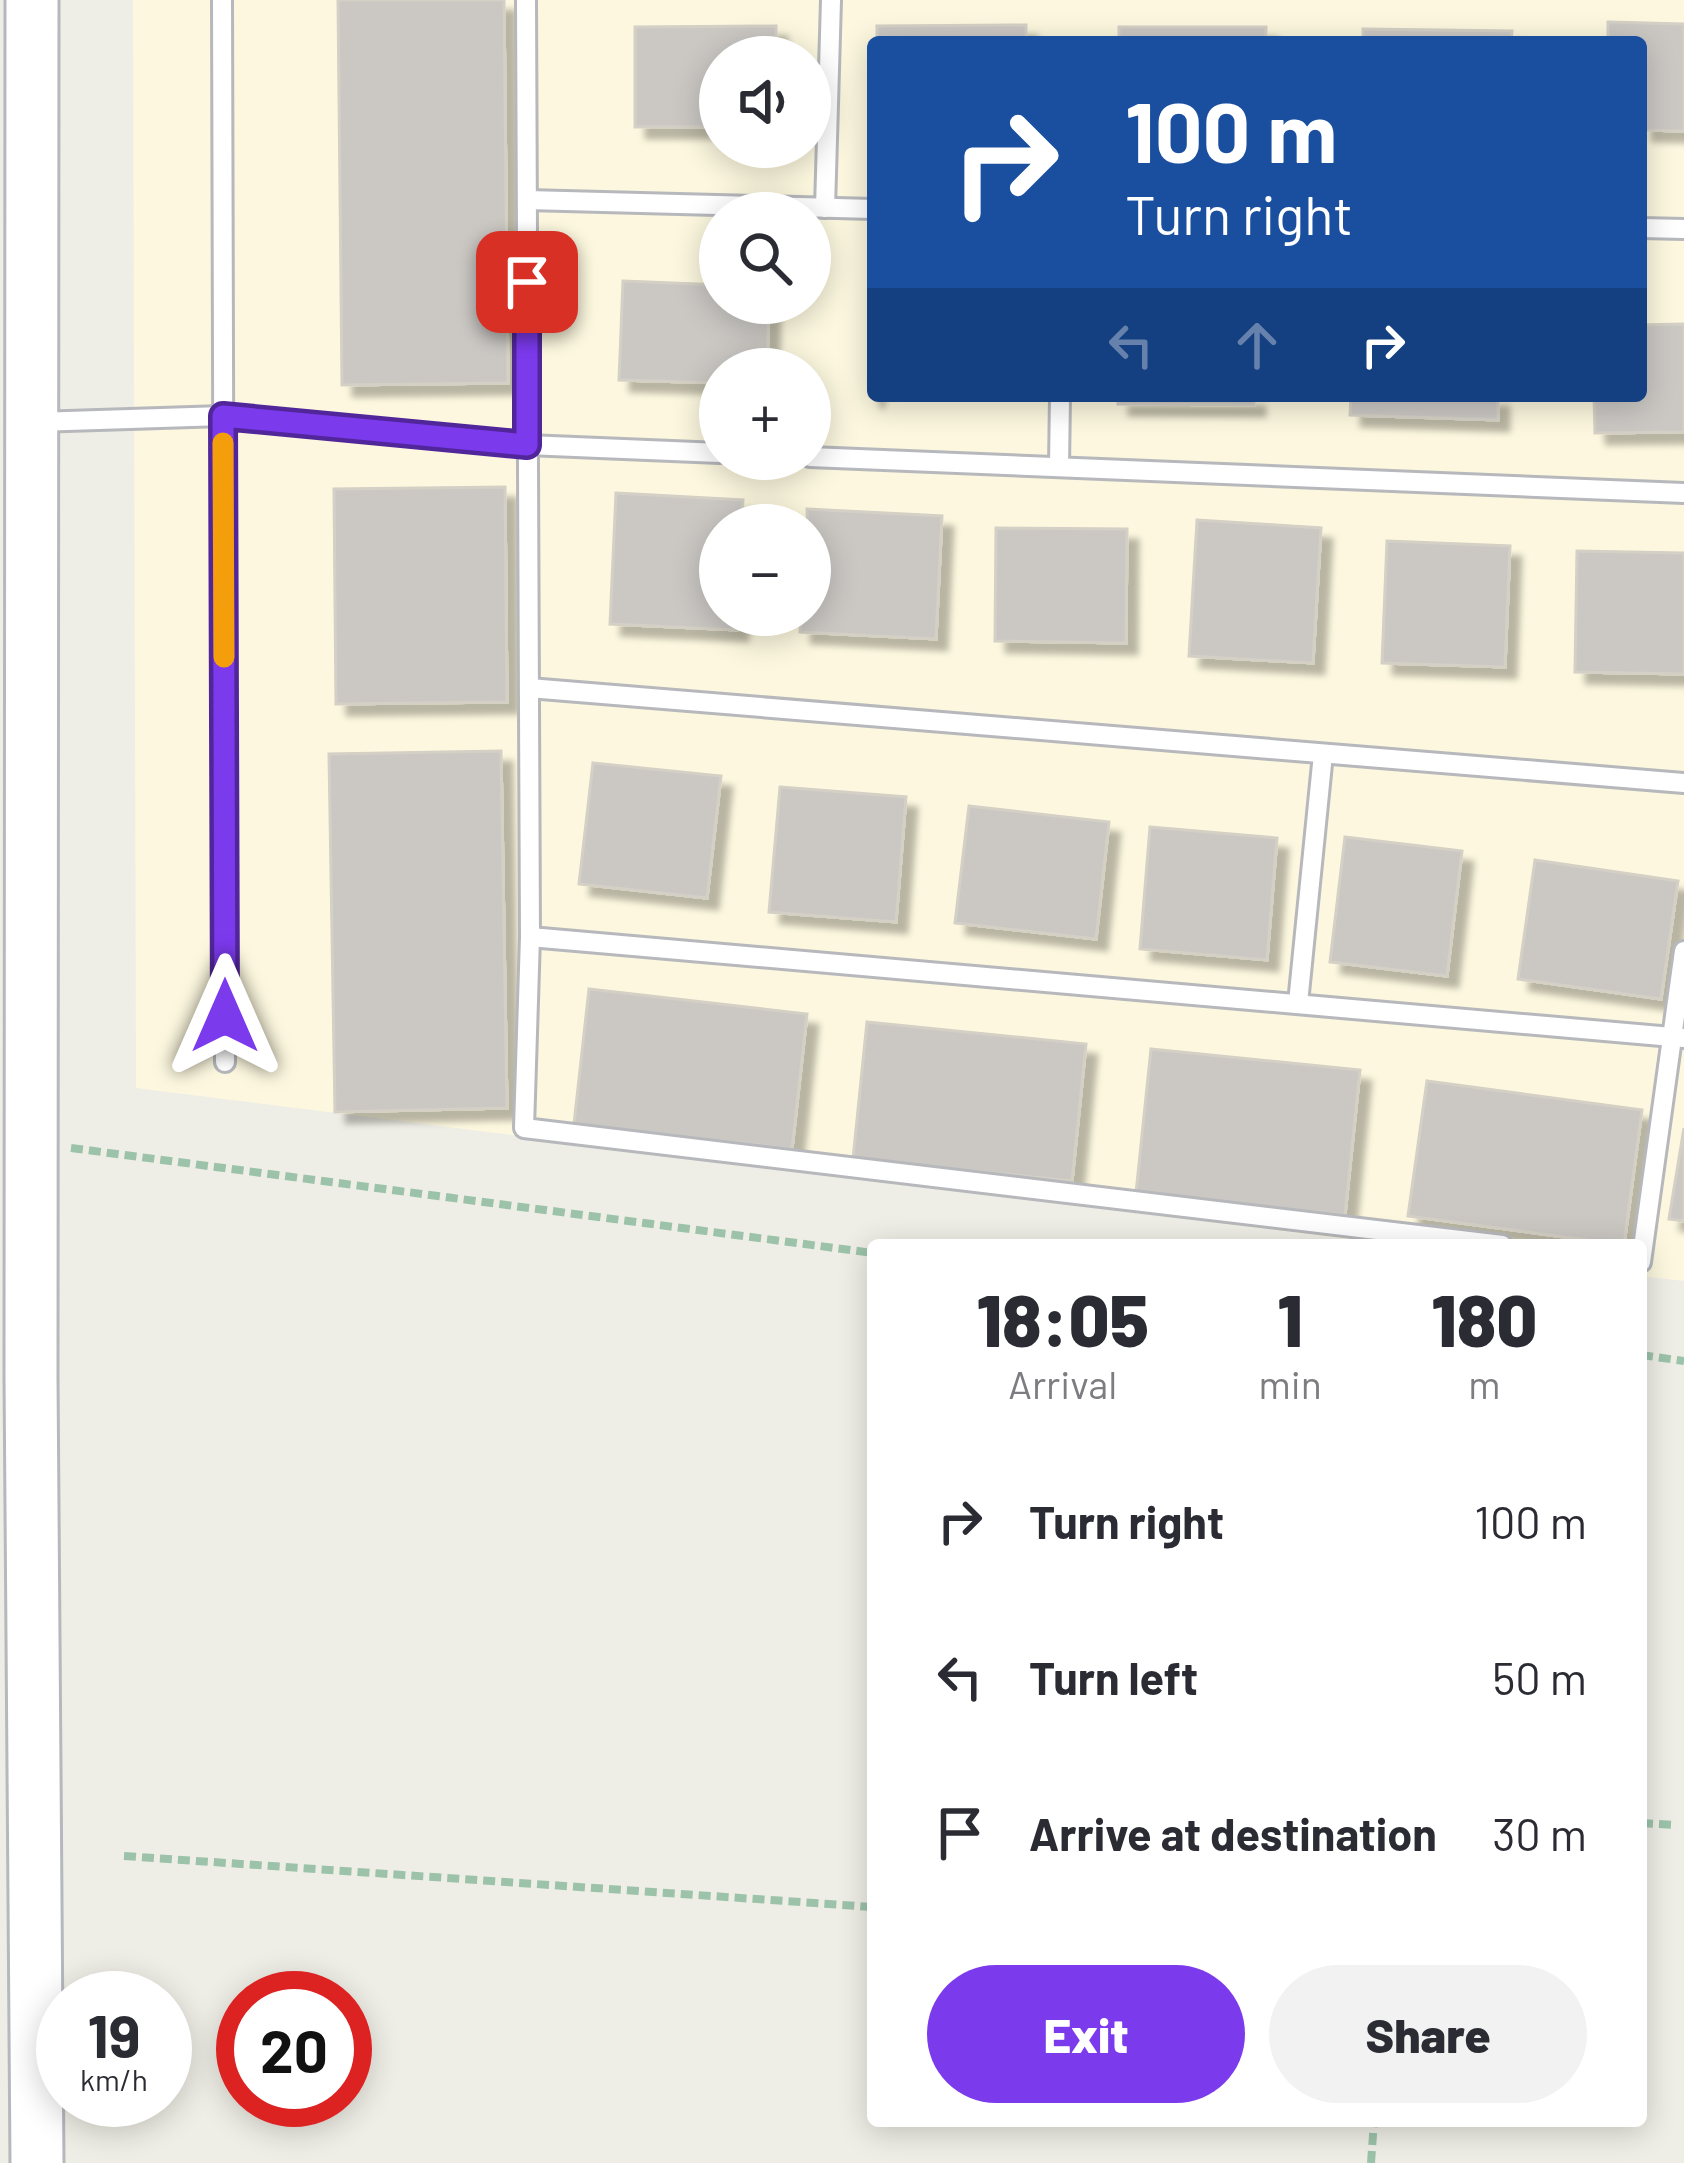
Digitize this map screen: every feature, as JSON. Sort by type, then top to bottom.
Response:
[{"type":"main road","points":[[32,0],[31,1145],[37,2163]]},
{"type":"lane","points":[[221,0],[226,1062]]},
{"type":"lane","points":[[526,0],[530,937],[524,1128],[1452,1239]]},
{"type":"lane","points":[[825,192],[831,0]]},
{"type":"lane","points":[[527,200],[699,205]]},
{"type":"lane","points":[[831,208],[867,209]]},
{"type":"lane","points":[[1647,228],[1684,229]]},
{"type":"lane","points":[[1059,467],[1060,402]]},
{"type":"lane","points":[[31,423],[223,416],[527,445],[699,452]]},
{"type":"lane","points":[[831,458],[1684,493]]},
{"type":"lane","points":[[529,688],[1684,783]]},
{"type":"lane","points":[[1298,1003],[1322,754]]},
{"type":"lane","points":[[530,937],[1678,1036]]},
{"type":"lane","points":[[1645,1239],[1678,1036],[1684,952]]},
{"type":"path","points":[[31,1145],[113,1151],[867,1251]]},
{"type":"path","points":[[1647,1356],[1684,1361]]},
{"type":"path","points":[[1647,1823],[1677,1825]]},
{"type":"path","points":[[124,1856],[867,1907]]},
{"type":"path","points":[[1371,2163],[1374,2127]]},
{"type":"shaded area","points":[[133,0],[1684,0],[1684,1281],[1647,1277],[1647,1239],[1346,1239],[136,1088]]},
{"type":"building","points":[[338,0],[504,0],[508,383],[342,385]]},
{"type":"building","points":[[1608,22],[1684,24],[1684,131],[1647,130],[1647,36],[1608,36]]},
{"type":"building","points":[[1026,25],[1026,36],[877,36],[877,26]]},
{"type":"building","points":[[776,26],[776,36],[699,36],[699,127],[635,127],[635,27]]},
{"type":"building","points":[[1119,27],[1266,27],[1266,36],[1119,36]]},
{"type":"building","points":[[1363,29],[1512,31],[1512,36],[1363,36]]},
{"type":"building","points":[[623,281],[699,284],[699,324],[768,324],[768,348],[699,348],[699,382],[619,380]]},
{"type":"building","points":[[1684,324],[1684,432],[1595,433],[1594,402],[1647,402],[1647,325]]},
{"type":"building","points":[[1118,402],[1254,402],[1254,405]]},
{"type":"building","points":[[1351,402],[1498,402],[1498,420],[1350,415]]},
{"type":"building","points":[[505,487],[507,702],[336,704],[334,489]]},
{"type":"building","points":[[616,493],[743,500],[743,504],[699,504],[699,628],[610,624]]},
{"type":"building","points":[[831,510],[942,516],[936,639],[831,634]]},
{"type":"building","points":[[1197,520],[1321,528],[1313,663],[1189,656]]},
{"type":"building","points":[[996,528],[1127,529],[1126,643],[995,641]]},
{"type":"building","points":[[1387,541],[1510,546],[1505,667],[1382,663]]},
{"type":"building","points":[[1577,551],[1684,553],[1684,674],[1575,672]]},
{"type":"building","points":[[501,751],[507,1108],[335,1112],[329,754]]},
{"type":"building","points":[[593,763],[721,776],[707,898],[579,884]]},
{"type":"building","points":[[780,787],[906,797],[896,922],[769,912]]},
{"type":"building","points":[[969,806],[1109,822],[1096,939],[955,923]]},
{"type":"building","points":[[1150,827],[1277,838],[1267,960],[1140,949]]},
{"type":"building","points":[[1345,837],[1462,851],[1447,976],[1330,962]]},
{"type":"building","points":[[1535,860],[1678,881],[1661,999],[1518,979]]},
{"type":"building","points":[[589,989],[807,1014],[792,1149],[574,1124]]},
{"type":"building","points":[[867,1022],[1086,1044],[1072,1181],[853,1159]]},
{"type":"building","points":[[1151,1049],[1360,1070],[1345,1215],[1136,1193]]},
{"type":"building","points":[[1427,1081],[1642,1110],[1625,1239],[1579,1239],[1408,1216]]},
{"type":"building","points":[[1684,1128],[1684,1221],[1669,1219]]},
{"type":"slow traffic","points":[[223,443],[224,657]]},
{"type":"route","points":[[225,1016],[223,416],[527,445],[527,282]]}]
